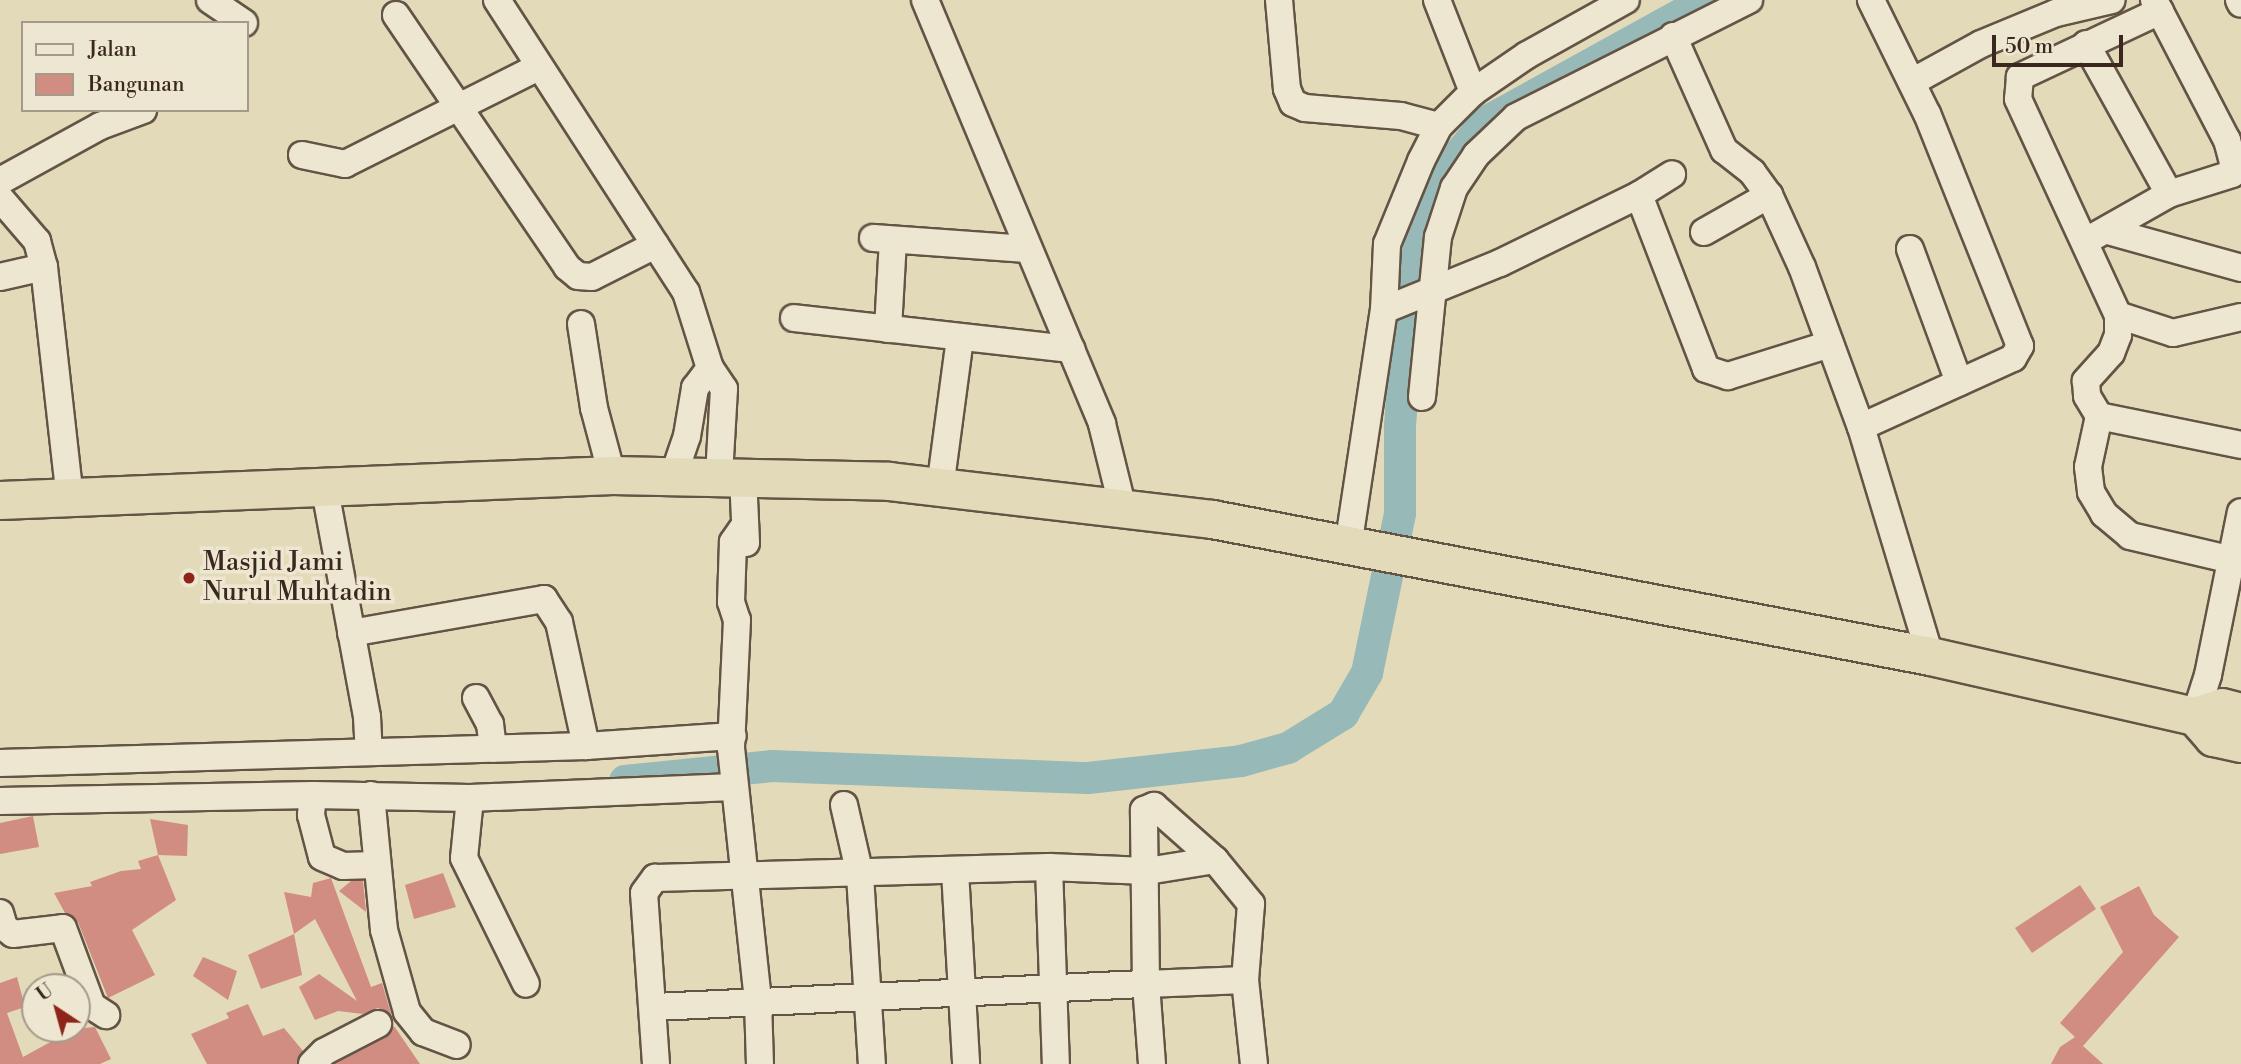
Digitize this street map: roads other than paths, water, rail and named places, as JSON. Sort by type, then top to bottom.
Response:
[{"type":"highway","points":[[0,500],[325,489],[612,475],[889,481],[1212,519],[1351,548],[1930,656],[2195,716],[2222,708],[2241,712]]},
{"type":"highway","points":[[2195,716],[2213,737],[2241,743]]},
{"type":"street","points":[[211,0],[241,21]]},
{"type":"street","points":[[497,0],[537,68],[686,292],[710,369],[724,389],[731,476],[742,529],[733,542],[731,602],[737,620],[732,761],[758,1000],[760,1064]]},
{"type":"street","points":[[925,0],[1110,446],[1123,509]]},
{"type":"street","points":[[1279,0],[1287,89],[1293,103],[1401,116],[1439,126]]},
{"type":"street","points":[[1437,0],[1449,21],[1473,92]]},
{"type":"street","points":[[1422,397],[1407,299],[1390,234],[1439,126],[1473,92],[1527,55],[1626,0]]},
{"type":"street","points":[[1351,548],[1407,299],[1438,237],[1454,188],[1499,129],[1673,36],[1749,0]]},
{"type":"street","points":[[1861,427],[2013,358],[2020,346],[1912,82],[1871,0]]},
{"type":"street","points":[[1912,82],[1981,44],[2056,13],[2112,0]]},
{"type":"street","points":[[2097,236],[2169,194],[2237,176],[2227,140],[2157,5],[2020,77],[2016,85],[2018,99],[2097,236],[2118,315],[2118,335],[2111,353],[2086,381],[2087,396],[2099,416],[2088,467],[2091,492],[2104,514],[2130,536],[2236,561]]},
{"type":"street","points":[[396,15],[567,267],[578,276],[592,277],[655,244]]},
{"type":"street","points":[[1673,36],[1728,158],[1752,172],[1769,195],[1861,427],[1930,656]]},
{"type":"street","points":[[2086,44],[2169,194]]},
{"type":"street","points":[[302,155],[345,164],[537,68]]},
{"type":"street","points":[[0,181],[100,126],[138,112]]},
{"type":"street","points":[[1407,299],[1500,263],[1639,195],[1672,174]]},
{"type":"street","points":[[1639,195],[1697,356],[1706,369],[1728,376],[1830,344]]},
{"type":"street","points":[[1704,232],[1769,195]]},
{"type":"street","points":[[0,198],[37,241],[44,267],[70,497]]},
{"type":"street","points":[[2097,236],[2241,268]]},
{"type":"street","points":[[888,329],[883,239],[1028,248]]},
{"type":"street","points":[[1910,249],[1959,382]]},
{"type":"street","points":[[0,277],[44,267]]},
{"type":"street","points":[[2118,315],[2174,333],[2241,317]]},
{"type":"street","points":[[794,318],[960,339],[1070,349]]},
{"type":"street","points":[[581,324],[594,408],[612,475]]},
{"type":"street","points":[[940,488],[960,339]]},
{"type":"street","points":[[673,477],[687,436],[695,388],[710,369]]},
{"type":"street","points":[[2099,416],[2241,445]]},
{"type":"street","points":[[325,489],[369,751]]},
{"type":"street","points":[[2195,716],[2236,561],[2241,512]]},
{"type":"street","points":[[351,633],[544,599],[559,622],[586,746]]},
{"type":"street","points":[[476,698],[491,724],[493,749]]},
{"type":"street","points":[[0,763],[586,746],[732,761]]},
{"type":"street","points":[[0,801],[313,795],[470,798],[732,761]]},
{"type":"street","points":[[313,795],[310,815],[322,857],[343,866],[375,865]]},
{"type":"street","points":[[371,795],[375,865],[384,930],[407,1012],[423,1032],[457,1045]]},
{"type":"street","points":[[470,798],[464,858],[526,984]]},
{"type":"street","points":[[844,805],[860,875],[872,1064]]},
{"type":"street","points":[[1152,1064],[1146,984],[1147,871],[1144,810],[1154,806],[1215,860],[1251,904],[1245,980],[1254,1064]]},
{"type":"street","points":[[656,1064],[644,893],[648,883],[655,878],[860,875],[1049,867],[1147,871],[1215,860]]},
{"type":"street","points":[[1049,867],[1056,1064]]},
{"type":"street","points":[[955,871],[966,1064]]},
{"type":"street","points":[[0,914],[4,927],[13,934],[63,928],[92,1006],[106,1015]]},
{"type":"street","points":[[654,1007],[962,990],[1245,980]]},
{"type":"street","points":[[312,1064],[324,1052],[378,1024]]},
{"type":"waterway","points":[[625,781],[772,766],[1088,778],[1241,761],[1288,748],[1343,714],[1367,673],[1400,513],[1400,426],[1411,275],[1429,216],[1456,158],[1486,122],[1707,0]]},
{"type":"place","name":"Masjid Jami Nurul Muhtadin","points":[[189,578]]}]
